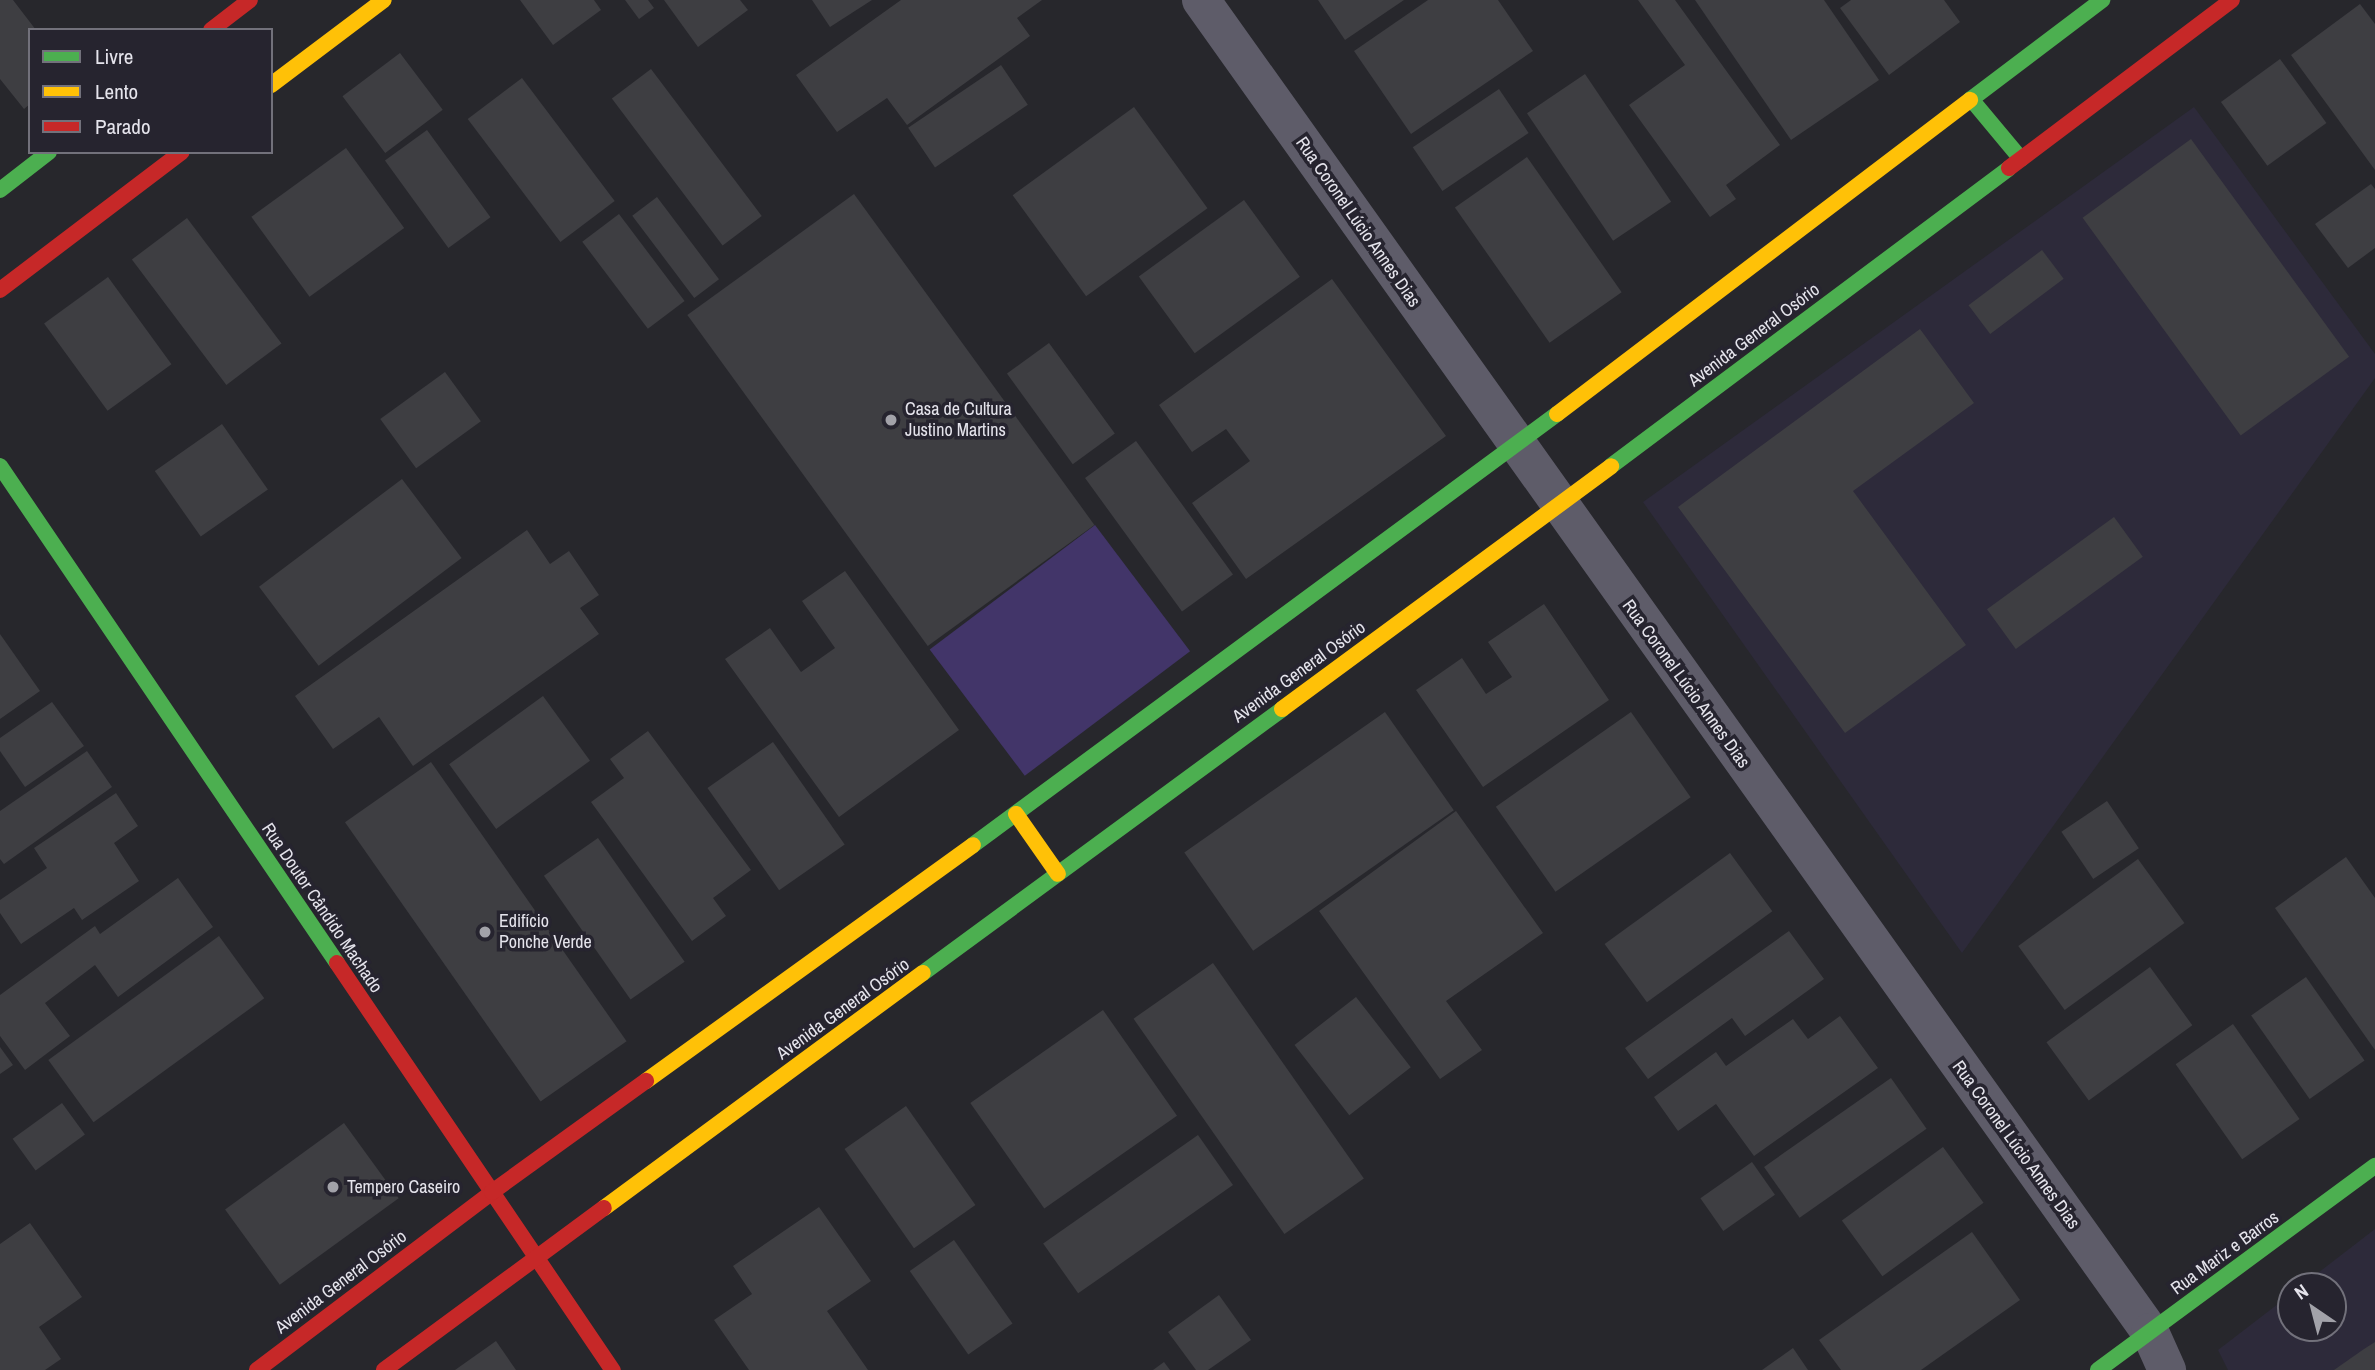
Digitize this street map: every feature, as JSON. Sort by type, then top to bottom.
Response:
[{"type":"main road","points":[[214,28],[250,0]]},
{"type":"main road","points":[[273,83],[384,0]]},
{"type":"main road","name":"Avenida General Osório","points":[[257,1370],[492,1192],[1016,814],[1516,445],[2102,0]]},
{"type":"main road","name":"Avenida General Osório","points":[[384,1370],[1559,505],[2232,0]]},
{"type":"main road","points":[[1971,99],[2021,159]]},
{"type":"main road","points":[[0,190],[46,154]]},
{"type":"main road","points":[[0,290],[179,154]]},
{"type":"main road","name":"Rua Doutor Cândido Machado","points":[[0,467],[613,1370]]},
{"type":"main road","points":[[1016,814],[1058,874]]},
{"type":"main road","name":"Rua Mariz e Barros","points":[[2098,1370],[2375,1167]]},
{"type":"street","name":"Rua Coronel Lúcio Annes Dias","points":[[1201,0],[2150,1332],[2167,1370]]},
{"type":"shaded area","points":[[2194,107],[2375,354],[2375,378],[1962,953],[1643,502]]},
{"type":"shaded area","points":[[1095,525],[1190,651],[1025,776],[930,650]]},
{"type":"shaded area","points":[[2375,1229],[2375,1370],[2228,1370],[2218,1350],[2277,1305],[2277,1342],[2347,1342],[2347,1272],[2319,1272]]},
{"type":"building","points":[[0,0],[13,0],[34,28],[28,28],[28,106],[24,109],[0,79]]},
{"type":"building","points":[[520,0],[594,0],[601,10],[553,45]]},
{"type":"building","points":[[625,0],[648,0],[654,8],[639,19]]},
{"type":"building","points":[[664,0],[740,0],[748,10],[698,47]]},
{"type":"building","points":[[812,0],[872,0],[830,27]]},
{"type":"building","points":[[901,0],[1042,0],[1017,18],[1030,36],[907,125],[887,98],[837,132],[796,75]]},
{"type":"building","points":[[1318,0],[1404,0],[1345,40]]},
{"type":"building","points":[[1428,0],[1498,0],[1533,51],[1411,134],[1354,51]]},
{"type":"building","points":[[1638,0],[1675,0],[1780,145],[1726,185],[1736,199],[1710,217],[1629,105],[1685,65]]},
{"type":"building","points":[[1695,0],[1824,0],[1879,80],[1791,140]]},
{"type":"building","points":[[1851,0],[1944,0],[1960,22],[1889,75],[1840,8]]},
{"type":"building","points":[[2360,4],[2375,24],[2375,170],[2291,55]]},
{"type":"building","points":[[400,53],[443,110],[385,153],[342,96]]},
{"type":"building","points":[[2280,59],[2326,123],[2267,166],[2221,102]]},
{"type":"building","points":[[1001,65],[1028,105],[935,167],[908,128]]},
{"type":"building","points":[[651,69],[762,216],[723,245],[612,98]]},
{"type":"building","points":[[1585,74],[1671,202],[1613,241],[1527,113]]},
{"type":"building","points":[[522,78],[615,201],[560,242],[468,119]]},
{"type":"building","points":[[1499,89],[1529,133],[1442,191],[1413,147]]},
{"type":"building","points":[[1134,107],[1207,208],[1086,296],[1013,195]]},
{"type":"building","points":[[427,130],[490,217],[448,248],[385,161]]},
{"type":"building","points":[[2191,139],[2349,357],[2241,435],[2083,218]]},
{"type":"building","points":[[346,148],[404,228],[310,297],[251,217]]},
{"type":"building","points":[[1527,157],[1622,292],[1550,343],[1455,207]]},
{"type":"building","points":[[2371,184],[2375,189],[2375,248],[2348,268],[2315,224]]},
{"type":"building","name":"Casa de Cultura Justino Martins","points":[[854,194],[1094,525],[928,646],[687,315]]},
{"type":"building","points":[[657,197],[719,279],[694,298],[632,216]]},
{"type":"building","points":[[1244,200],[1300,277],[1195,353],[1139,276]]},
{"type":"building","points":[[619,214],[685,301],[648,329],[582,242]]},
{"type":"building","points":[[187,218],[281,343],[226,385],[132,260]]},
{"type":"building","points":[[2042,250],[2064,279],[1990,334],[1969,305]]},
{"type":"building","points":[[108,277],[171,364],[108,411],[44,323]]},
{"type":"building","points":[[1332,279],[1446,436],[1246,579],[1192,503],[1250,461],[1226,429],[1192,452],[1159,405]]},
{"type":"building","points":[[1920,329],[1974,403],[1853,491],[1966,645],[1845,733],[1678,507]]},
{"type":"building","points":[[1049,343],[1115,434],[1073,464],[1007,374]]},
{"type":"building","points":[[445,372],[481,421],[416,468],[380,419]]},
{"type":"building","points":[[222,424],[268,490],[201,537],[155,471]]},
{"type":"building","points":[[1136,441],[1233,574],[1182,612],[1085,478]]},
{"type":"building","points":[[402,479],[462,558],[319,666],[259,587]]},
{"type":"building","points":[[2114,517],[2143,557],[2016,649],[1987,609]]},
{"type":"building","points":[[527,530],[550,564],[569,551],[599,595],[580,608],[599,634],[413,766],[379,717],[333,749],[295,696]]},
{"type":"building","points":[[845,571],[959,730],[839,817],[725,659],[770,628],[801,672],[835,648],[802,601]]},
{"type":"building","points":[[1544,604],[1609,700],[1483,787],[1416,690],[1462,658],[1486,694],[1512,677],[1488,642]]},
{"type":"building","points":[[0,634],[40,691],[0,719]]},
{"type":"building","points":[[543,696],[590,761],[496,829],[449,764]]},
{"type":"building","points":[[52,702],[84,746],[25,787],[0,751],[0,738]]},
{"type":"building","points":[[1385,712],[1454,810],[1253,951],[1184,853]]},
{"type":"building","points":[[1631,712],[1691,797],[1555,892],[1496,807]]},
{"type":"building","points":[[648,731],[751,870],[713,898],[726,916],[692,941],[591,802],[624,778],[610,759]]},
{"type":"building","points":[[773,742],[845,844],[779,890],[707,788]]},
{"type":"building","points":[[87,751],[112,787],[4,864],[0,859],[0,811]]},
{"type":"building","name":"Edifício Ponche Verde","points":[[431,762],[627,1041],[541,1102],[345,822]]},
{"type":"building","points":[[116,793],[138,826],[114,843],[139,881],[82,920],[74,908],[21,944],[0,913],[0,900],[47,868],[34,848]]},
{"type":"building","points":[[2107,801],[2139,848],[2093,879],[2061,832]]},
{"type":"building","points":[[1456,811],[1543,933],[1446,1001],[1482,1050],[1440,1079],[1319,911]]},
{"type":"building","points":[[598,838],[685,962],[631,1000],[544,876]]},
{"type":"building","points":[[1730,853],[1772,911],[1647,1002],[1605,944]]},
{"type":"building","points":[[2346,857],[2375,898],[2375,1050],[2275,908]]},
{"type":"building","points":[[2138,859],[2184,923],[2065,1010],[2018,946]]},
{"type":"building","points":[[178,878],[213,927],[118,997],[95,965],[45,1003],[70,1036],[25,1070],[0,1036],[0,995],[95,926],[100,934]]},
{"type":"building","points":[[1789,931],[1824,979],[1745,1036],[1732,1018],[1648,1079],[1625,1048]]},
{"type":"building","points":[[219,936],[264,998],[94,1122],[48,1060]]},
{"type":"building","points":[[1213,963],[1364,1178],[1284,1234],[1134,1019]]},
{"type":"building","points":[[2150,967],[2192,1025],[2089,1100],[2046,1042]]},
{"type":"building","points":[[2306,977],[2365,1061],[2310,1099],[2251,1015]]},
{"type":"building","points":[[1356,997],[1411,1067],[1349,1115],[1295,1045]]},
{"type":"building","points":[[1103,1010],[1177,1116],[1044,1209],[970,1103]]},
{"type":"building","points":[[1840,1016],[1878,1068],[1754,1156],[1716,1104],[1678,1131],[1654,1097],[1716,1052],[1726,1066],[1793,1019],[1808,1039]]},
{"type":"building","points":[[2233,1024],[2300,1119],[2242,1159],[2176,1064]]},
{"type":"building","points":[[0,1047],[13,1065],[0,1074]]},
{"type":"building","points":[[1891,1078],[1927,1129],[1800,1218],[1764,1167]]},
{"type":"building","points":[[62,1103],[85,1135],[36,1170],[13,1139]]},
{"type":"building","points":[[906,1106],[975,1205],[914,1248],[845,1149]]},
{"type":"building","points":[[344,1123],[399,1198],[280,1285],[225,1209]]},
{"type":"building","points":[[1198,1135],[1233,1185],[1078,1293],[1043,1243]]},
{"type":"building","points":[[1943,1147],[1984,1203],[1882,1276],[1842,1220]]},
{"type":"building","points":[[1752,1162],[1775,1195],[1723,1231],[1700,1198]]},
{"type":"building","points":[[819,1207],[871,1281],[827,1311],[868,1370],[749,1370],[714,1320],[752,1294],[733,1266]]},
{"type":"building","points":[[30,1223],[82,1297],[39,1327],[61,1359],[45,1370],[0,1370],[0,1244]]},
{"type":"building","points":[[1972,1232],[2020,1300],[1921,1370],[1841,1370],[1819,1340]]},
{"type":"building","points":[[954,1240],[1013,1324],[968,1355],[910,1271]]},
{"type":"building","points":[[1219,1295],[1251,1340],[1208,1370],[1196,1370],[1168,1332]]},
{"type":"building","points":[[496,1341],[516,1370],[455,1370]]},
{"type":"building","points":[[2375,1342],[2375,1370],[2334,1370],[2364,1349]]},
{"type":"building","points":[[1793,1348],[1808,1370],[1762,1370]]},
{"type":"building","points":[[1164,1362],[1170,1370],[1153,1370]]},
{"type":"traffic: fast","points":[[1970,100],[2102,0]]},
{"type":"traffic: fast","points":[[1971,99],[2021,159]]},
{"type":"traffic: fast","points":[[0,190],[46,154]]},
{"type":"traffic: fast","points":[[1611,466],[2009,168]]},
{"type":"traffic: fast","points":[[973,845],[1557,414]]},
{"type":"traffic: fast","points":[[0,466],[337,963]]},
{"type":"traffic: fast","points":[[923,973],[1282,709]]},
{"type":"traffic: fast","points":[[2098,1370],[2375,1166]]},
{"type":"traffic: slow","points":[[273,83],[384,0]]},
{"type":"traffic: slow","points":[[1557,414],[1970,100]]},
{"type":"traffic: slow","points":[[1282,709],[1611,466]]},
{"type":"traffic: slow","points":[[1016,814],[1058,874]]},
{"type":"traffic: slow","points":[[646,1081],[973,845]]},
{"type":"traffic: slow","points":[[604,1208],[923,973]]},
{"type":"traffic: jam","points":[[214,28],[250,0]]},
{"type":"traffic: jam","points":[[2009,168],[2232,0]]},
{"type":"traffic: jam","points":[[0,290],[179,154]]},
{"type":"traffic: jam","points":[[337,963],[613,1370]]},
{"type":"traffic: jam","points":[[257,1370],[492,1192],[646,1081]]},
{"type":"traffic: jam","points":[[384,1370],[604,1208]]},
{"type":"place","name":"Casa de Cultura Justino Martins","points":[[891,420]]},
{"type":"place","name":"Edifício Ponche Verde","points":[[485,932]]},
{"type":"place","name":"Tempero Caseiro","points":[[333,1187]]}]
